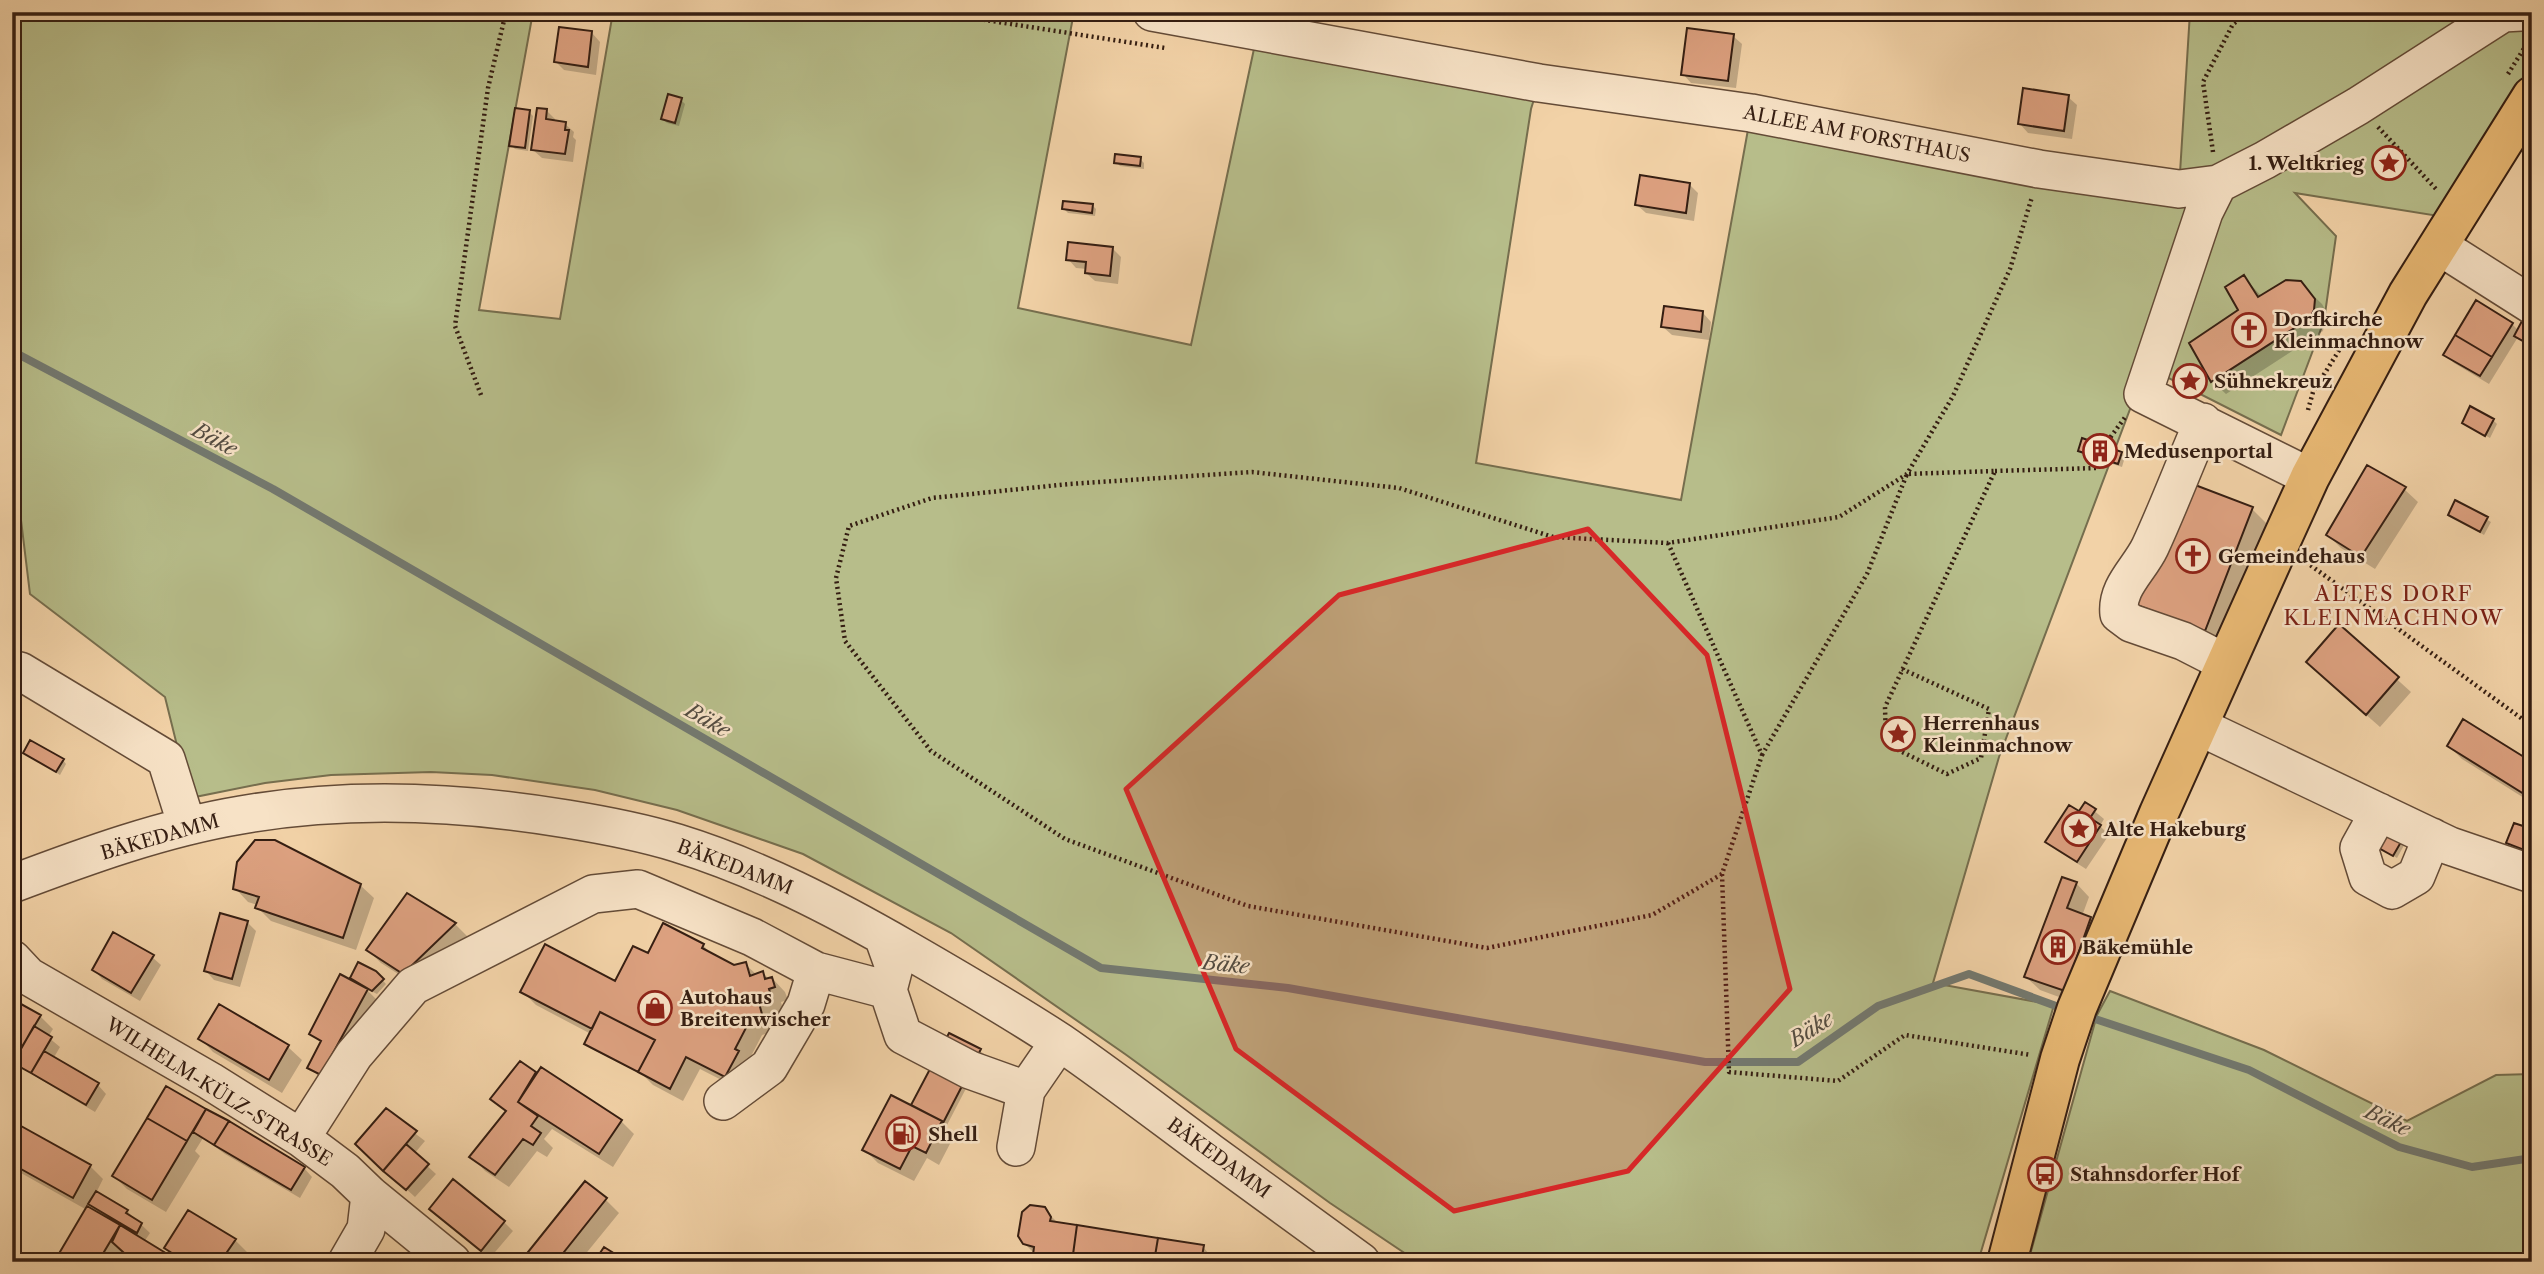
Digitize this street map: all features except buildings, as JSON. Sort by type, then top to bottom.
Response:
[{"type":"main road","points":[[2007,1262],[2060,1059],[2077,1008],[2159,813],[2280,543],[2310,477],[2408,294],[2532,96]]},
{"type":"street","name":"ALLEE AM FORSTHAUS","points":[[1152,12],[1539,83],[1751,113],[2039,169],[2179,189],[2218,184],[2265,160],[2358,106],[2503,13],[2521,12]]},
{"type":"street","points":[[2218,184],[2204,212],[2143,394],[2310,477]]},
{"type":"street","points":[[2448,233],[2532,305]]},
{"type":"street","points":[[2203,422],[2149,550],[2127,581],[2118,604],[2119,614],[2131,623],[2183,641],[2226,663]]},
{"type":"street","points":[[20,671],[166,759],[187,827]]},
{"type":"street","points":[[2198,726],[2432,838],[2532,874]]},
{"type":"street","name":"BÄKEDAMM","points":[[12,884],[63,865],[187,827],[238,815],[302,806],[368,802],[440,803],[513,810],[594,823],[676,842],[739,865],[813,898],[967,984],[1059,1042],[1362,1262]]},
{"type":"street","points":[[2379,812],[2359,848],[2368,877],[2392,890],[2416,876],[2432,838]]},
{"type":"street","points":[[301,1138],[355,1055],[413,986],[593,894],[638,889],[752,937],[816,971],[888,990]]},
{"type":"street","points":[[883,936],[894,967],[888,990],[903,1035],[970,1070],[1026,1090]]},
{"type":"street","name":"WILHELM-KÜLZ-STRASSE","points":[[12,959],[28,976],[211,1081],[301,1138],[345,1171],[452,1262]]},
{"type":"street","points":[[723,1101],[769,1067],[806,1004],[816,971]]},
{"type":"street","points":[[1016,1147],[1026,1090],[1059,1042]]},
{"type":"street","points":[[347,1262],[366,1229],[370,1195]]},
{"type":"path","points":[[481,395],[454,326],[488,88],[506,12]]},
{"type":"path","points":[[2218,184],[2203,82],[2233,24],[2249,12]]},
{"type":"path","points":[[2358,106],[2437,190],[2448,233]]},
{"type":"path","points":[[2039,169],[2010,269],[1953,396],[1907,474],[1867,574],[1762,755],[1722,874],[1729,1072],[1838,1081],[1905,1035],[2060,1059]]},
{"type":"path","points":[[1722,874],[1652,915],[1487,948],[1248,906],[1066,839],[930,751],[845,640],[836,578],[849,526],[932,498],[1069,484],[1252,472],[1399,488],[1553,537],[1668,543],[1839,517],[1907,474],[2097,468],[2099,458]]},
{"type":"path","points":[[1902,669],[1989,709],[1981,758],[1947,774],[1886,744],[1885,707],[1902,669],[1995,471]]},
{"type":"path","points":[[1668,543],[1762,755]]},
{"type":"path","points":[[2280,543],[2532,726]]},
{"type":"highlighted area","points":[[1588,529],[1707,655],[1790,989],[1628,1171],[1454,1211],[1236,1049],[1126,789],[1339,595]]},
{"type":"green space","points":[[12,12],[533,12],[479,310],[560,319],[613,12],[1074,12],[1018,308],[1191,345],[1258,30],[1539,83],[1531,109],[1476,463],[1681,500],[1751,113],[2179,189],[2190,12],[2532,12],[2532,96],[2457,219],[2295,193],[2336,236],[2324,321],[2281,435],[2151,369],[2135,396],[1999,757],[1933,983],[2054,1005],[1978,1262],[1418,1262],[1330,1203],[1125,1054],[951,933],[803,854],[677,810],[595,790],[492,775],[431,772],[331,775],[265,783],[190,798],[165,697],[30,594],[12,446]]},
{"type":"green space","points":[[2110,991],[2264,1050],[2407,1121],[2496,1075],[2532,1074],[2532,1262],[2028,1262],[2097,1015]]},
{"type":"waterway","name":"Bäke","points":[[12,351],[273,489],[1101,968],[1288,988],[1705,1062],[1798,1062],[1878,1006],[1969,974],[2067,1010]]},
{"type":"waterway","name":"Bäke","points":[[2086,1016],[2249,1070],[2399,1147],[2472,1167],[2532,1158]]},
{"type":"place","name":"1. Weltkrieg","points":[[2389,163]]},
{"type":"place","name":"Dorfkirche Kleinmachnow","points":[[2249,330]]},
{"type":"place","name":"Sühnekreuz","points":[[2190,381]]},
{"type":"place","name":"Medusenportal","points":[[2100,451]]},
{"type":"place","name":"Gemeindehaus","points":[[2193,556]]},
{"type":"place","name":"Herrenhaus Kleinmachnow","points":[[1898,734]]},
{"type":"place","name":"Alte Hakeburg","points":[[2079,829]]},
{"type":"place","name":"Bäkemühle","points":[[2058,947]]},
{"type":"place","name":"Autohaus Breitenwischer","points":[[655,1008]]},
{"type":"place","name":"Shell","points":[[903,1134]]},
{"type":"place","name":"Stahnsdorfer Hof","points":[[2045,1174]]},
{"type":"district","name":"ALTES DORF KLEINMACHNOW","points":[[2394,605]]}]
